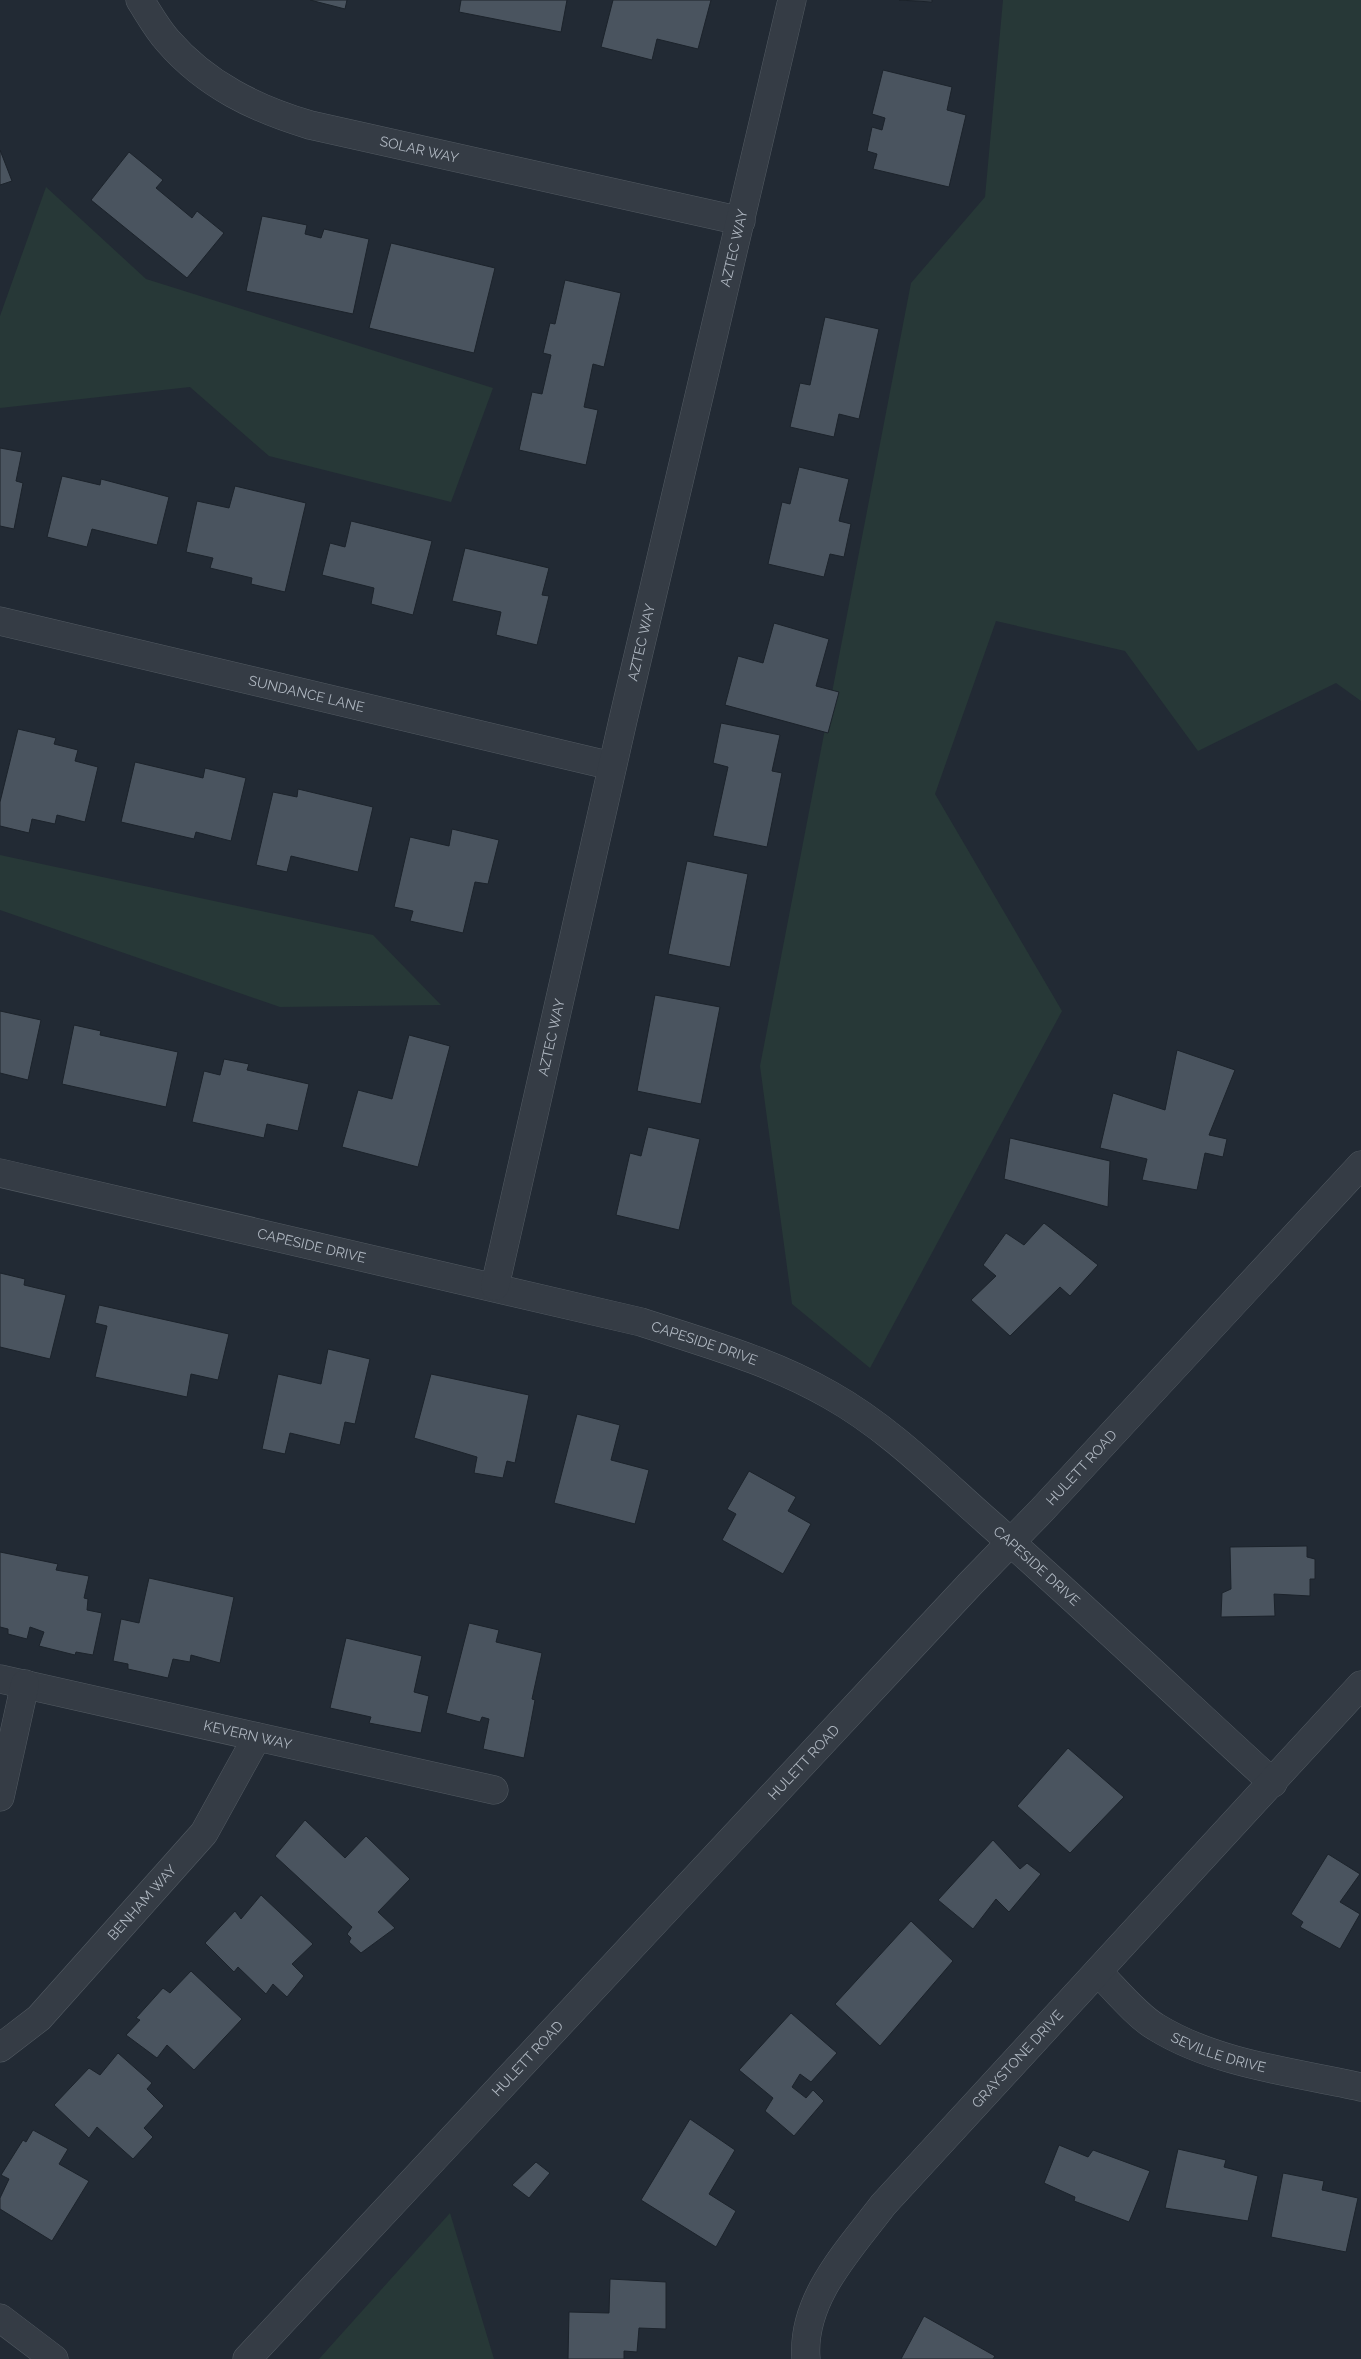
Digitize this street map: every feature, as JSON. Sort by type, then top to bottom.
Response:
[{"type":"street","name":"SOLAR WAY","points":[[140,0],[166,40],[195,68],[222,88],[276,115],[310,125],[741,221]]},
{"type":"street","name":"AZTEC WAY","points":[[494,1286],[612,766],[792,0]]},
{"type":"street","name":"SUNDANCE LANE","points":[[0,621],[612,766]]},
{"type":"street","name":"HULETT ROAD","points":[[247,2359],[1011,1543],[1361,1164]]},
{"type":"street","name":"CAPESIDE DRIVE","points":[[0,1173],[494,1286],[641,1322],[730,1351],[799,1378],[832,1396],[870,1421],[906,1450],[1011,1543],[1273,1783]]},
{"type":"street","name":"KEVERN WAY","points":[[12,1682],[494,1790]]},
{"type":"street","points":[[0,1797],[12,1682]]},
{"type":"street","name":"GRAYSTONE DRIVE","points":[[806,2359],[805,2343],[815,2303],[840,2261],[883,2205],[1273,1783],[1361,1685]]},
{"type":"street","name":"BENHAM WAY","points":[[0,2048],[40,2018],[204,1833],[257,1737]]},
{"type":"street","name":"SEVILLE DRIVE","points":[[1098,1972],[1154,2026],[1191,2045],[1253,2064],[1361,2087]]},
{"type":"street","points":[[0,2318],[54,2359]]},
{"type":"shaded area","points":[[1003,0],[1361,0],[1361,701],[1336,683],[1198,751],[1125,651],[996,621],[935,794],[1062,1011],[870,1368],[792,1304],[760,1066],[911,283],[985,197]]},
{"type":"shaded area","points":[[46,187],[146,279],[493,388],[451,502],[269,456],[190,387],[0,408],[0,316]]},
{"type":"shaded area","points":[[0,855],[373,935],[441,1005],[280,1007],[0,910]]},
{"type":"shaded area","points":[[450,2213],[494,2359],[319,2359]]},
{"type":"building","points":[[310,0],[347,0],[345,9]]},
{"type":"building","points":[[461,0],[567,0],[561,32],[459,12]]},
{"type":"building","points":[[613,0],[711,0],[698,49],[657,39],[652,60],[601,47]]},
{"type":"building","points":[[899,0],[932,0],[932,2]]},
{"type":"building","points":[[883,70],[952,87],[947,110],[966,115],[949,187],[873,169],[877,154],[867,151],[872,127],[882,130],[885,118],[872,114]]},
{"type":"building","points":[[0,150],[12,181],[0,185]]},
{"type":"building","points":[[129,152],[163,180],[156,188],[192,218],[197,211],[224,233],[187,278],[91,200]]},
{"type":"building","points":[[262,216],[307,225],[305,234],[321,238],[324,229],[369,239],[353,314],[246,291]]},
{"type":"building","points":[[391,243],[495,268],[474,353],[369,328]]},
{"type":"building","points":[[565,280],[621,293],[604,367],[593,364],[584,407],[598,410],[586,465],[519,450],[532,392],[542,394],[551,355],[543,353],[550,323],[555,324]]},
{"type":"building","points":[[825,317],[879,329],[859,419],[839,414],[834,437],[790,427],[800,383],[810,385]]},
{"type":"building","points":[[0,448],[22,452],[16,481],[23,483],[14,529],[0,526]]},
{"type":"building","points":[[799,467],[849,479],[839,521],[851,524],[844,557],[830,554],[824,577],[768,564],[782,502],[790,504]]},
{"type":"building","points":[[62,476],[100,485],[101,479],[169,497],[157,545],[92,529],[87,547],[47,537]]},
{"type":"building","points":[[235,486],[306,503],[285,592],[251,584],[252,578],[210,568],[213,558],[186,552],[197,501],[229,508]]},
{"type":"building","points":[[351,521],[432,541],[413,615],[371,604],[374,588],[322,575],[330,543],[345,547]]},
{"type":"building","points":[[465,548],[549,568],[542,595],[549,596],[537,645],[496,635],[501,612],[452,601]]},
{"type":"building","points":[[774,623],[829,639],[816,686],[839,692],[828,733],[725,705],[738,656],[763,663]]},
{"type":"building","points":[[721,723],[780,735],[772,771],[782,773],[767,847],[713,836],[728,767],[713,763]]},
{"type":"building","points":[[18,729],[56,738],[54,744],[78,750],[75,761],[98,767],[85,822],[57,815],[55,824],[32,819],[29,833],[0,826],[0,802]]},
{"type":"building","points":[[135,762],[203,778],[205,768],[246,778],[231,841],[196,832],[194,839],[121,822]]},
{"type":"building","points":[[298,789],[373,807],[358,872],[291,856],[287,872],[256,865],[273,792],[297,797]]},
{"type":"building","points":[[452,829],[499,840],[488,884],[475,882],[463,933],[410,921],[413,911],[394,907],[410,837],[449,846]]},
{"type":"building","points":[[687,861],[748,874],[730,967],[668,954]]},
{"type":"building","points":[[655,995],[720,1007],[701,1104],[637,1091]]},
{"type":"building","points":[[0,1011],[41,1020],[28,1080],[0,1073]]},
{"type":"building","points":[[74,1025],[101,1031],[100,1035],[178,1052],[166,1107],[62,1084]]},
{"type":"building","points":[[409,1035],[450,1046],[418,1167],[342,1147],[358,1090],[392,1099]]},
{"type":"building","points":[[1177,1050],[1235,1070],[1209,1135],[1227,1139],[1223,1157],[1205,1153],[1197,1190],[1142,1180],[1147,1159],[1100,1148],[1113,1093],[1165,1110]]},
{"type":"building","points":[[224,1059],[249,1064],[247,1070],[309,1084],[298,1131],[267,1124],[264,1138],[192,1122],[204,1071],[220,1075]]},
{"type":"building","points":[[648,1127],[700,1139],[679,1230],[616,1215],[630,1153],[641,1156]]},
{"type":"building","points":[[1010,1138],[1110,1161],[1108,1207],[1004,1179]]},
{"type":"building","points":[[1044,1223],[1098,1265],[1070,1296],[1060,1287],[1010,1336],[971,1300],[996,1276],[983,1265],[1006,1233],[1024,1245]]},
{"type":"building","points":[[0,1273],[25,1279],[24,1285],[66,1295],[50,1359],[0,1347]]},
{"type":"building","points":[[99,1305],[229,1334],[218,1380],[191,1374],[187,1397],[95,1377],[107,1326],[95,1323]]},
{"type":"building","points":[[328,1349],[370,1359],[355,1424],[345,1422],[340,1445],[290,1433],[285,1454],[262,1449],[278,1374],[321,1384]]},
{"type":"building","points":[[431,1374],[529,1395],[515,1463],[507,1461],[503,1478],[474,1473],[477,1457],[414,1438]]},
{"type":"building","points":[[577,1414],[620,1425],[611,1460],[649,1470],[635,1524],[554,1503]]},
{"type":"building","points":[[749,1471],[796,1497],[788,1511],[811,1524],[783,1574],[722,1540],[736,1514],[727,1509]]},
{"type":"building","points":[[1307,1546],[1307,1557],[1315,1559],[1315,1579],[1310,1579],[1310,1596],[1274,1594],[1275,1616],[1221,1617],[1222,1593],[1231,1589],[1230,1547]]},
{"type":"building","points":[[0,1552],[58,1564],[56,1570],[89,1576],[84,1598],[88,1599],[87,1610],[102,1613],[93,1655],[76,1652],[75,1655],[39,1646],[44,1632],[30,1627],[27,1639],[8,1634],[8,1629],[0,1627]]},
{"type":"building","points":[[149,1578],[234,1597],[220,1663],[191,1655],[190,1662],[173,1659],[168,1678],[128,1669],[128,1664],[113,1661],[121,1619],[139,1623]]},
{"type":"building","points":[[469,1623],[499,1630],[496,1642],[542,1653],[532,1699],[535,1700],[524,1758],[483,1749],[489,1719],[482,1717],[480,1722],[446,1713]]},
{"type":"building","points":[[346,1638],[422,1656],[414,1692],[429,1696],[421,1733],[369,1723],[371,1717],[330,1708]]},
{"type":"building","points":[[1068,1748],[1124,1797],[1070,1853],[1017,1806]]},
{"type":"building","points":[[305,1820],[345,1858],[366,1836],[410,1879],[378,1912],[395,1928],[361,1953],[349,1942],[351,1938],[347,1934],[352,1927],[275,1856]]},
{"type":"building","points":[[993,1840],[1020,1869],[1027,1863],[1041,1874],[1009,1912],[996,1899],[973,1929],[938,1900]]},
{"type":"building","points":[[1328,1854],[1360,1874],[1340,1902],[1360,1914],[1340,1949],[1300,1927],[1303,1922],[1291,1914]]},
{"type":"building","points":[[261,1895],[313,1944],[292,1964],[304,1976],[287,1997],[273,1984],[266,1994],[238,1967],[234,1972],[205,1943],[235,1911],[241,1919]]},
{"type":"building","points":[[911,1921],[953,1961],[880,2046],[835,2004]]},
{"type":"building","points":[[191,1971],[242,2019],[194,2070],[167,2045],[157,2058],[126,2035],[140,2020],[136,2018],[163,1988],[170,1993]]},
{"type":"building","points":[[791,2013],[837,2053],[811,2082],[800,2074],[792,2087],[806,2098],[813,2090],[824,2101],[794,2136],[765,2111],[773,2098],[739,2070]]},
{"type":"building","points":[[118,2053],[152,2083],[147,2089],[164,2106],[144,2128],[153,2137],[133,2159],[97,2127],[89,2138],[54,2105],[89,2068],[100,2075]]},
{"type":"building","points":[[690,2119],[735,2150],[709,2194],[736,2211],[716,2247],[641,2200]]},
{"type":"building","points":[[33,2130],[68,2149],[59,2164],[89,2181],[52,2241],[0,2209],[0,2198],[9,2179],[1,2175],[23,2140],[26,2142]]},
{"type":"building","points":[[1059,2145],[1088,2157],[1093,2150],[1150,2171],[1129,2222],[1074,2201],[1075,2197],[1044,2183]]},
{"type":"building","points":[[1178,2149],[1226,2160],[1224,2167],[1258,2176],[1248,2221],[1165,2208]]},
{"type":"building","points":[[536,2162],[550,2173],[529,2198],[512,2185]]},
{"type":"building","points":[[1283,2173],[1324,2181],[1322,2190],[1358,2198],[1346,2252],[1271,2237]]},
{"type":"building","points":[[610,2279],[666,2282],[666,2329],[639,2328],[637,2352],[624,2351],[624,2359],[568,2359],[569,2312],[609,2313]]},
{"type":"building","points":[[924,2316],[995,2356],[993,2359],[901,2359]]}]
